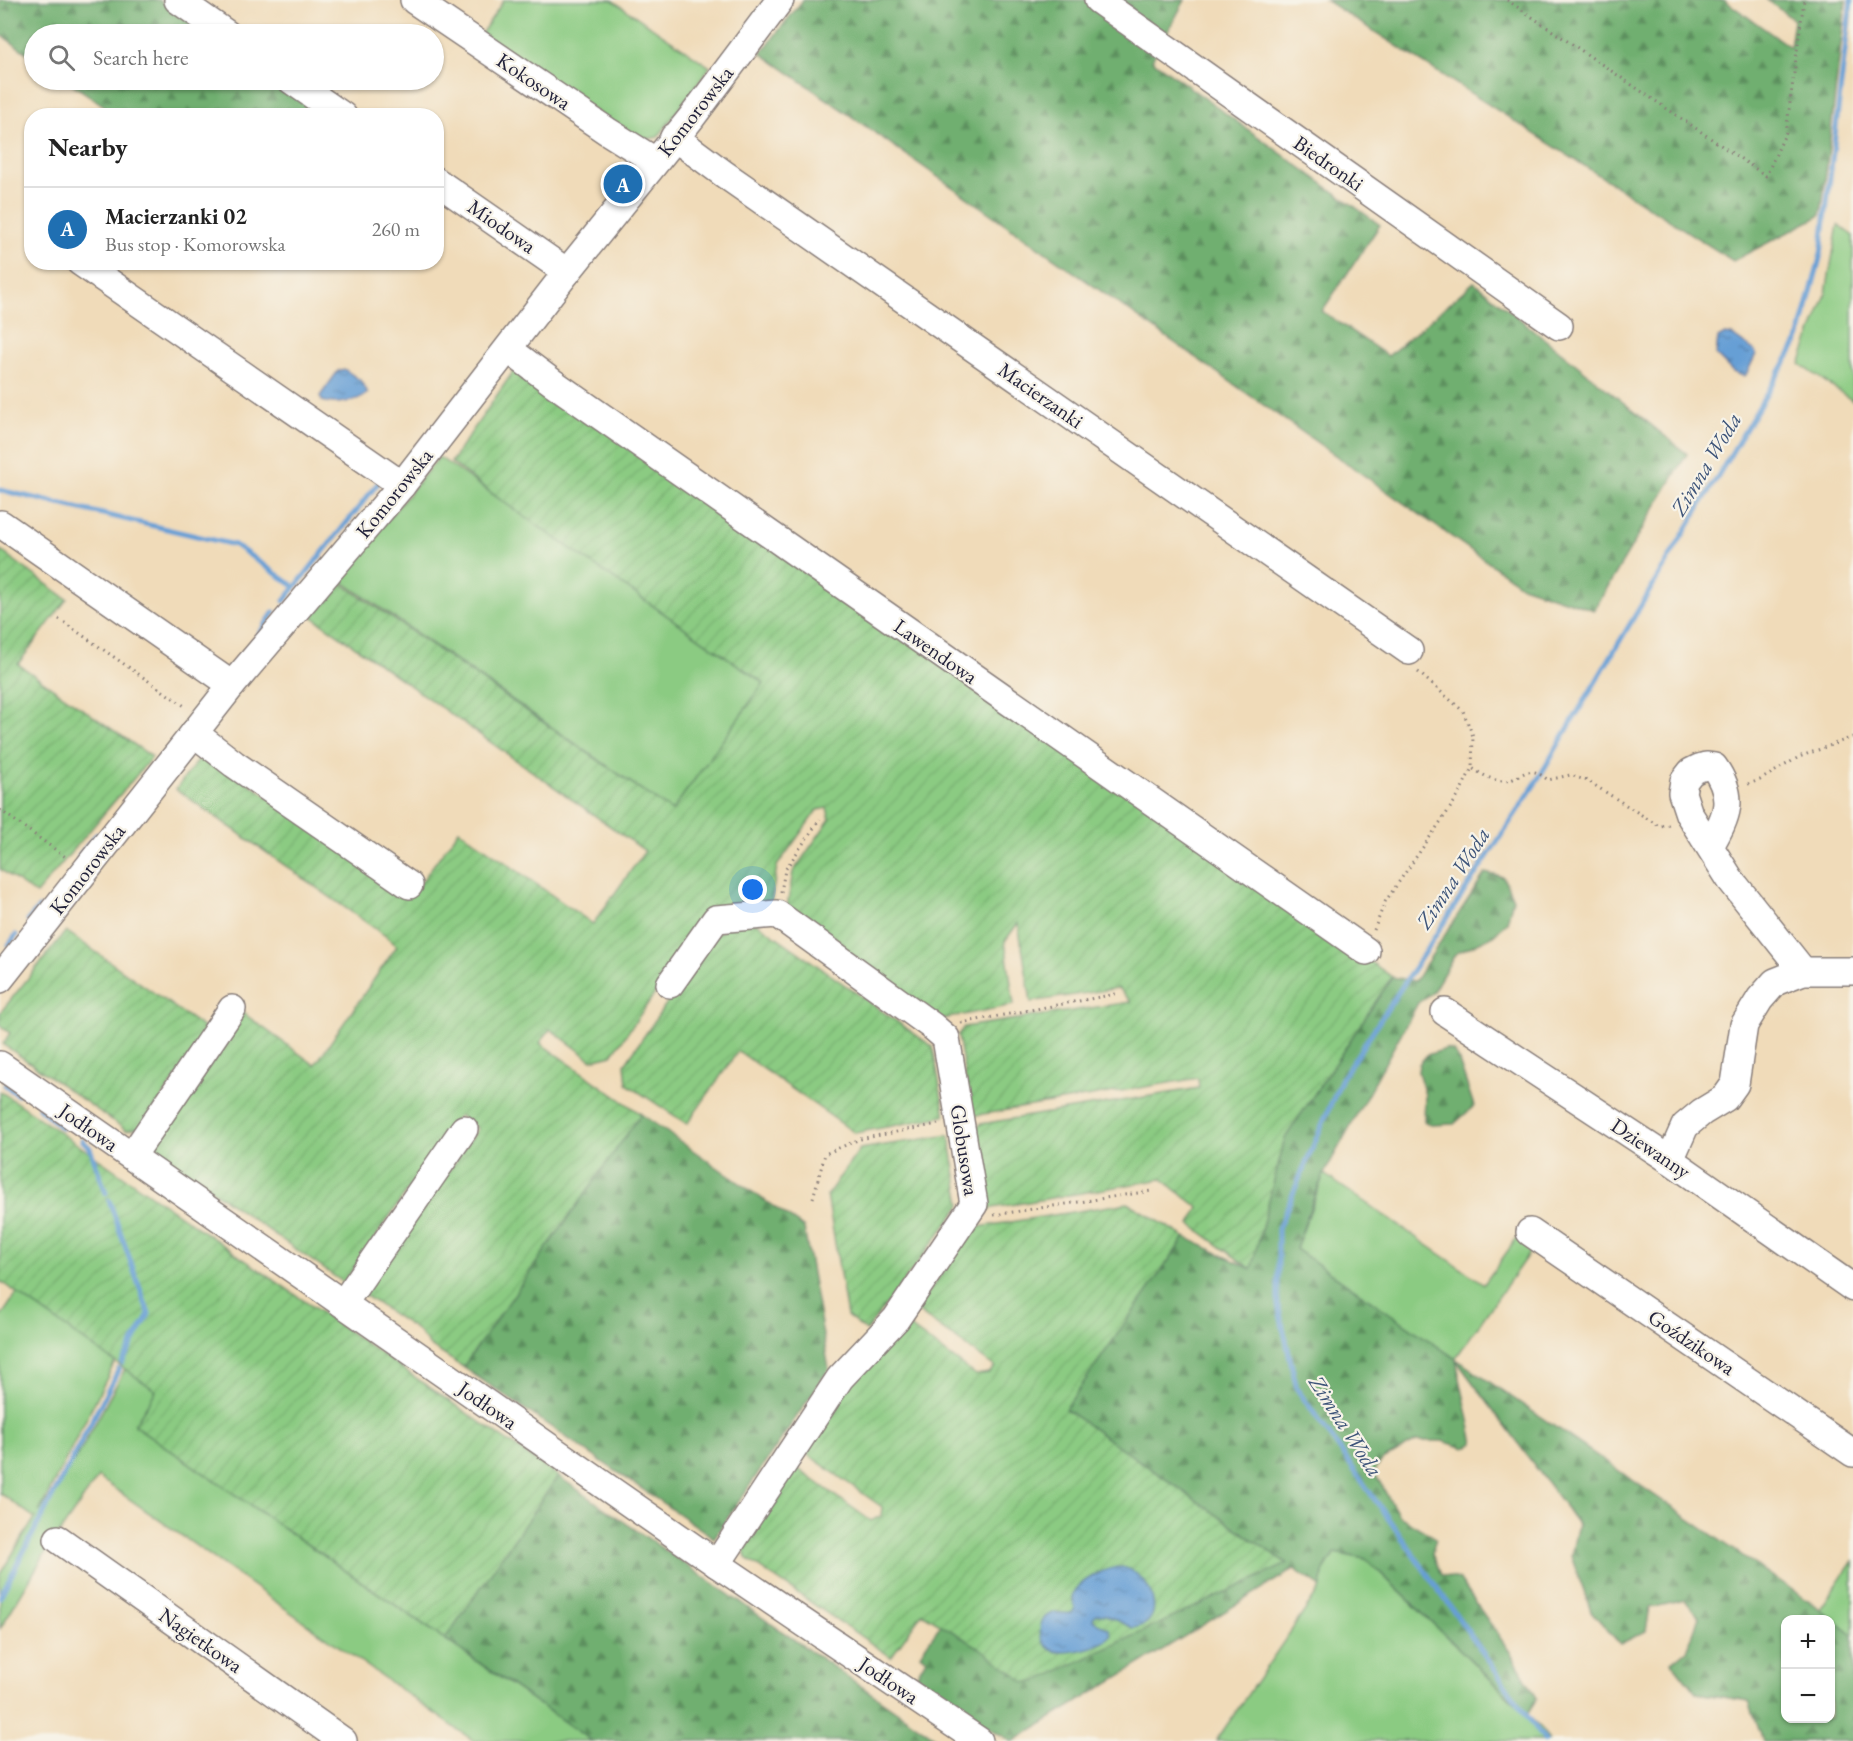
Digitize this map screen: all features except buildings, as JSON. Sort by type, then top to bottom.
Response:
[{"type":"street","points":[[178,0],[213,24]]},
{"type":"street","name":"Kokosowa","points":[[414,0],[655,161]]},
{"type":"street","name":"Komorowska","points":[[0,979],[232,685],[402,485],[567,272],[692,117],[780,0]]},
{"type":"street","name":"Biedronki","points":[[1098,0],[1559,326]]},
{"type":"street","points":[[305,90],[331,108]]},
{"type":"street","name":"Macierzanki","points":[[674,137],[1409,651]]},
{"type":"street","name":"Miodowa","points":[[444,187],[567,272]]},
{"type":"street","points":[[92,270],[402,485]]},
{"type":"street","name":"Lawendowa","points":[[508,349],[1366,951]]},
{"type":"street","points":[[2,524],[232,685]]},
{"type":"street","points":[[200,727],[234,764],[409,885]]},
{"type":"street","points":[[1710,846],[1725,820],[1727,806],[1726,791],[1721,777],[1714,767],[1706,766],[1691,772],[1684,782],[1682,793],[1689,814],[1730,879],[1803,971]]},
{"type":"street","points":[[670,984],[716,919],[777,914]]},
{"type":"street","name":"Globusowa","points":[[717,1564],[840,1378],[896,1319],[974,1204],[946,1038],[777,914]]},
{"type":"street","points":[[1670,1160],[1685,1126],[1725,1098],[1735,1084],[1744,1025],[1760,999],[1775,982],[1803,971],[1853,970]]},
{"type":"street","points":[[132,1156],[232,1009]]},
{"type":"street","name":"Dziewanny","points":[[1445,1012],[1670,1160],[1853,1288]]},
{"type":"street","name":"Jodłowa","points":[[0,1065],[717,1564],[979,1741]]},
{"type":"street","points":[[343,1304],[464,1129]]},
{"type":"street","name":"Goździkowa","points":[[1530,1232],[1853,1453]]},
{"type":"street","name":"Nagietkowa","points":[[58,1539],[343,1741]]},
{"type":"path","points":[[1507,0],[1766,176],[1786,132],[1804,0]]},
{"type":"path","points":[[59,619],[200,727]]},
{"type":"path","points":[[1366,951],[1385,902],[1457,798],[1472,768],[1473,736],[1463,711],[1415,669],[1409,651]]},
{"type":"path","points":[[1726,791],[1760,780],[1799,757],[1853,737]]},
{"type":"path","points":[[1472,768],[1483,776],[1501,782],[1510,781],[1526,772],[1535,772],[1548,780],[1570,775],[1588,781],[1659,826],[1671,825],[1689,814]]},
{"type":"path","points":[[0,810],[86,871]]},
{"type":"path","points":[[777,914],[785,870],[820,819]]},
{"type":"path","points":[[932,1026],[1116,994]]},
{"type":"path","points":[[813,1198],[825,1154],[860,1139],[960,1120]]},
{"type":"path","points":[[965,1219],[1151,1191]]},
{"type":"green space","points":[[0,0],[159,0],[194,24],[24,24],[24,51],[0,34]]},
{"type":"green space","points":[[504,0],[612,0],[710,67],[658,137],[638,141],[481,34]]},
{"type":"green space","points":[[803,0],[1185,0],[1152,60],[1380,225],[1322,311],[1388,356],[1474,282],[1687,454],[1594,610],[1522,586],[761,53]]},
{"type":"green space","points":[[1325,0],[1724,0],[1790,47],[1794,20],[1767,0],[1846,0],[1821,215],[1733,261]]},
{"type":"green space","points":[[81,90],[287,90],[313,108],[108,108]]},
{"type":"green space","points":[[1838,225],[1853,236],[1853,401],[1800,364],[1826,293]]},
{"type":"green space","points":[[517,366],[1392,977],[1285,1138],[1251,1269],[1190,1224],[1199,1208],[1162,1179],[987,1209],[973,1131],[981,1124],[1199,1088],[1198,1078],[972,1116],[958,1035],[964,1027],[1131,1002],[1118,988],[1031,1002],[1018,923],[1005,941],[1014,1005],[937,1020],[839,945],[841,942],[808,918],[803,925],[786,913],[793,872],[830,819],[827,808],[817,810],[777,866],[771,903],[713,910],[612,1055],[592,1060],[550,1029],[540,1043],[641,1114],[463,1367],[430,1346],[418,1331],[363,1294],[478,1129],[459,1115],[344,1283],[157,1152],[154,1136],[240,1011],[315,1065],[397,946],[176,789],[204,752],[411,896],[459,830],[593,924],[645,851],[310,615],[338,581],[672,811],[764,683],[502,501],[451,462]]},
{"type":"green space","points":[[439,457],[764,683],[672,811],[339,579]]},
{"type":"green space","points":[[0,550],[67,599],[18,664],[152,757],[36,894],[0,869]]},
{"type":"green space","points":[[1485,873],[1503,877],[1513,899],[1507,922],[1492,936],[1455,954],[1432,993],[1418,1003],[1324,1174],[1296,1249],[1828,1615],[1781,1615],[1781,1723],[1835,1723],[1835,1621],[1853,1635],[1853,1741],[1763,1741],[1749,1701],[1696,1693],[1672,1662],[1687,1650],[1699,1617],[1685,1600],[1650,1608],[1646,1631],[1620,1644],[1591,1611],[1571,1556],[1578,1524],[1456,1360],[1474,1443],[1465,1448],[1442,1441],[1416,1441],[1382,1460],[1374,1472],[1399,1516],[1436,1538],[1432,1553],[1441,1575],[1459,1579],[1512,1655],[1537,1698],[1527,1714],[1366,1559],[1335,1553],[1323,1572],[1321,1587],[1294,1569],[1014,1741],[954,1706],[915,1678],[926,1659],[920,1654],[941,1624],[980,1648],[1286,1563],[1065,1409],[1185,1237],[1251,1269],[1285,1138],[1392,977],[1415,981]]},
{"type":"green space","points":[[757,923],[933,1047],[945,1116],[855,1133],[738,1051],[687,1124],[627,1084],[625,1064],[712,937],[732,924]]},
{"type":"green space","points":[[66,931],[208,1031],[142,1127],[126,1130],[3,1044],[10,1033],[0,1026],[0,1013]]},
{"type":"green space","points":[[1446,1049],[1453,1051],[1458,1058],[1474,1106],[1454,1124],[1431,1125],[1424,1121],[1425,1095],[1418,1072],[1419,1064],[1427,1055]]},
{"type":"green space","points":[[0,1091],[558,1476],[445,1639],[134,1425],[156,1391],[0,1281]]},
{"type":"green space","points":[[641,1114],[804,1228],[829,1369],[714,1538],[463,1367]]},
{"type":"green space","points":[[949,1135],[961,1205],[866,1331],[847,1316],[827,1195],[860,1149]]},
{"type":"green space","points":[[1324,1174],[1484,1284],[1519,1235],[1534,1246],[1455,1359],[1296,1249]]},
{"type":"green space","points":[[1128,1203],[1185,1237],[1065,1409],[1287,1564],[1035,1682],[1025,1682],[980,1648],[922,1613],[891,1657],[746,1558],[742,1538],[794,1466],[871,1521],[881,1516],[882,1507],[803,1451],[850,1382],[907,1325],[976,1375],[989,1373],[995,1367],[916,1310],[973,1228]]},
{"type":"green space","points":[[17,1293],[115,1362],[39,1512],[78,1455],[125,1369],[157,1391],[134,1425],[592,1741],[474,1741],[98,1477],[43,1557],[0,1629],[0,1574],[35,1518],[0,1493],[0,1318]]},
{"type":"green space","points":[[558,1476],[940,1741],[592,1741],[445,1639]]},
{"type":"green space","points":[[1335,1553],[1366,1559],[1541,1728],[1549,1741],[1216,1741],[1321,1587],[1323,1572]]},
{"type":"green space","points":[[1853,1561],[1853,1635],[1835,1621],[1835,1615],[1828,1615],[1820,1609]]},
{"type":"water","points":[[1725,334],[1732,335],[1755,351],[1756,354],[1746,375],[1733,372],[1716,355],[1718,338]]},
{"type":"water","points":[[344,369],[360,380],[368,393],[346,402],[322,401],[320,396],[338,371]]},
{"type":"water","points":[[1122,1567],[1132,1571],[1148,1587],[1154,1608],[1145,1624],[1133,1628],[1106,1615],[1096,1614],[1094,1621],[1109,1629],[1111,1636],[1100,1644],[1082,1650],[1064,1652],[1046,1646],[1040,1631],[1045,1617],[1055,1612],[1072,1613],[1075,1608],[1072,1596],[1081,1585],[1101,1572]]},
{"type":"waterway","name":"Zimna Woda","points":[[1545,1741],[1297,1389],[1278,1305],[1278,1229],[1342,1078],[1535,784],[1798,341],[1821,254],[1851,0]]},
{"type":"waterway","points":[[284,601],[379,482]]},
{"type":"waterway","points":[[0,490],[235,545],[295,587]]},
{"type":"waterway","points":[[259,634],[274,612]]},
{"type":"waterway","points":[[79,856],[97,834]]},
{"type":"waterway","points":[[28,920],[39,908]]},
{"type":"waterway","points":[[9,945],[16,935]]},
{"type":"waterway","points":[[5,1085],[18,1095]]},
{"type":"waterway","points":[[39,1108],[62,1128]]},
{"type":"waterway","points":[[82,1140],[90,1148],[106,1193]]},
{"type":"waterway","points":[[109,1200],[149,1314],[122,1363]]},
{"type":"waterway","points":[[0,1597],[119,1369]]},
{"type":"place","name":"Macierzanki 02","points":[[623,184]]}]
